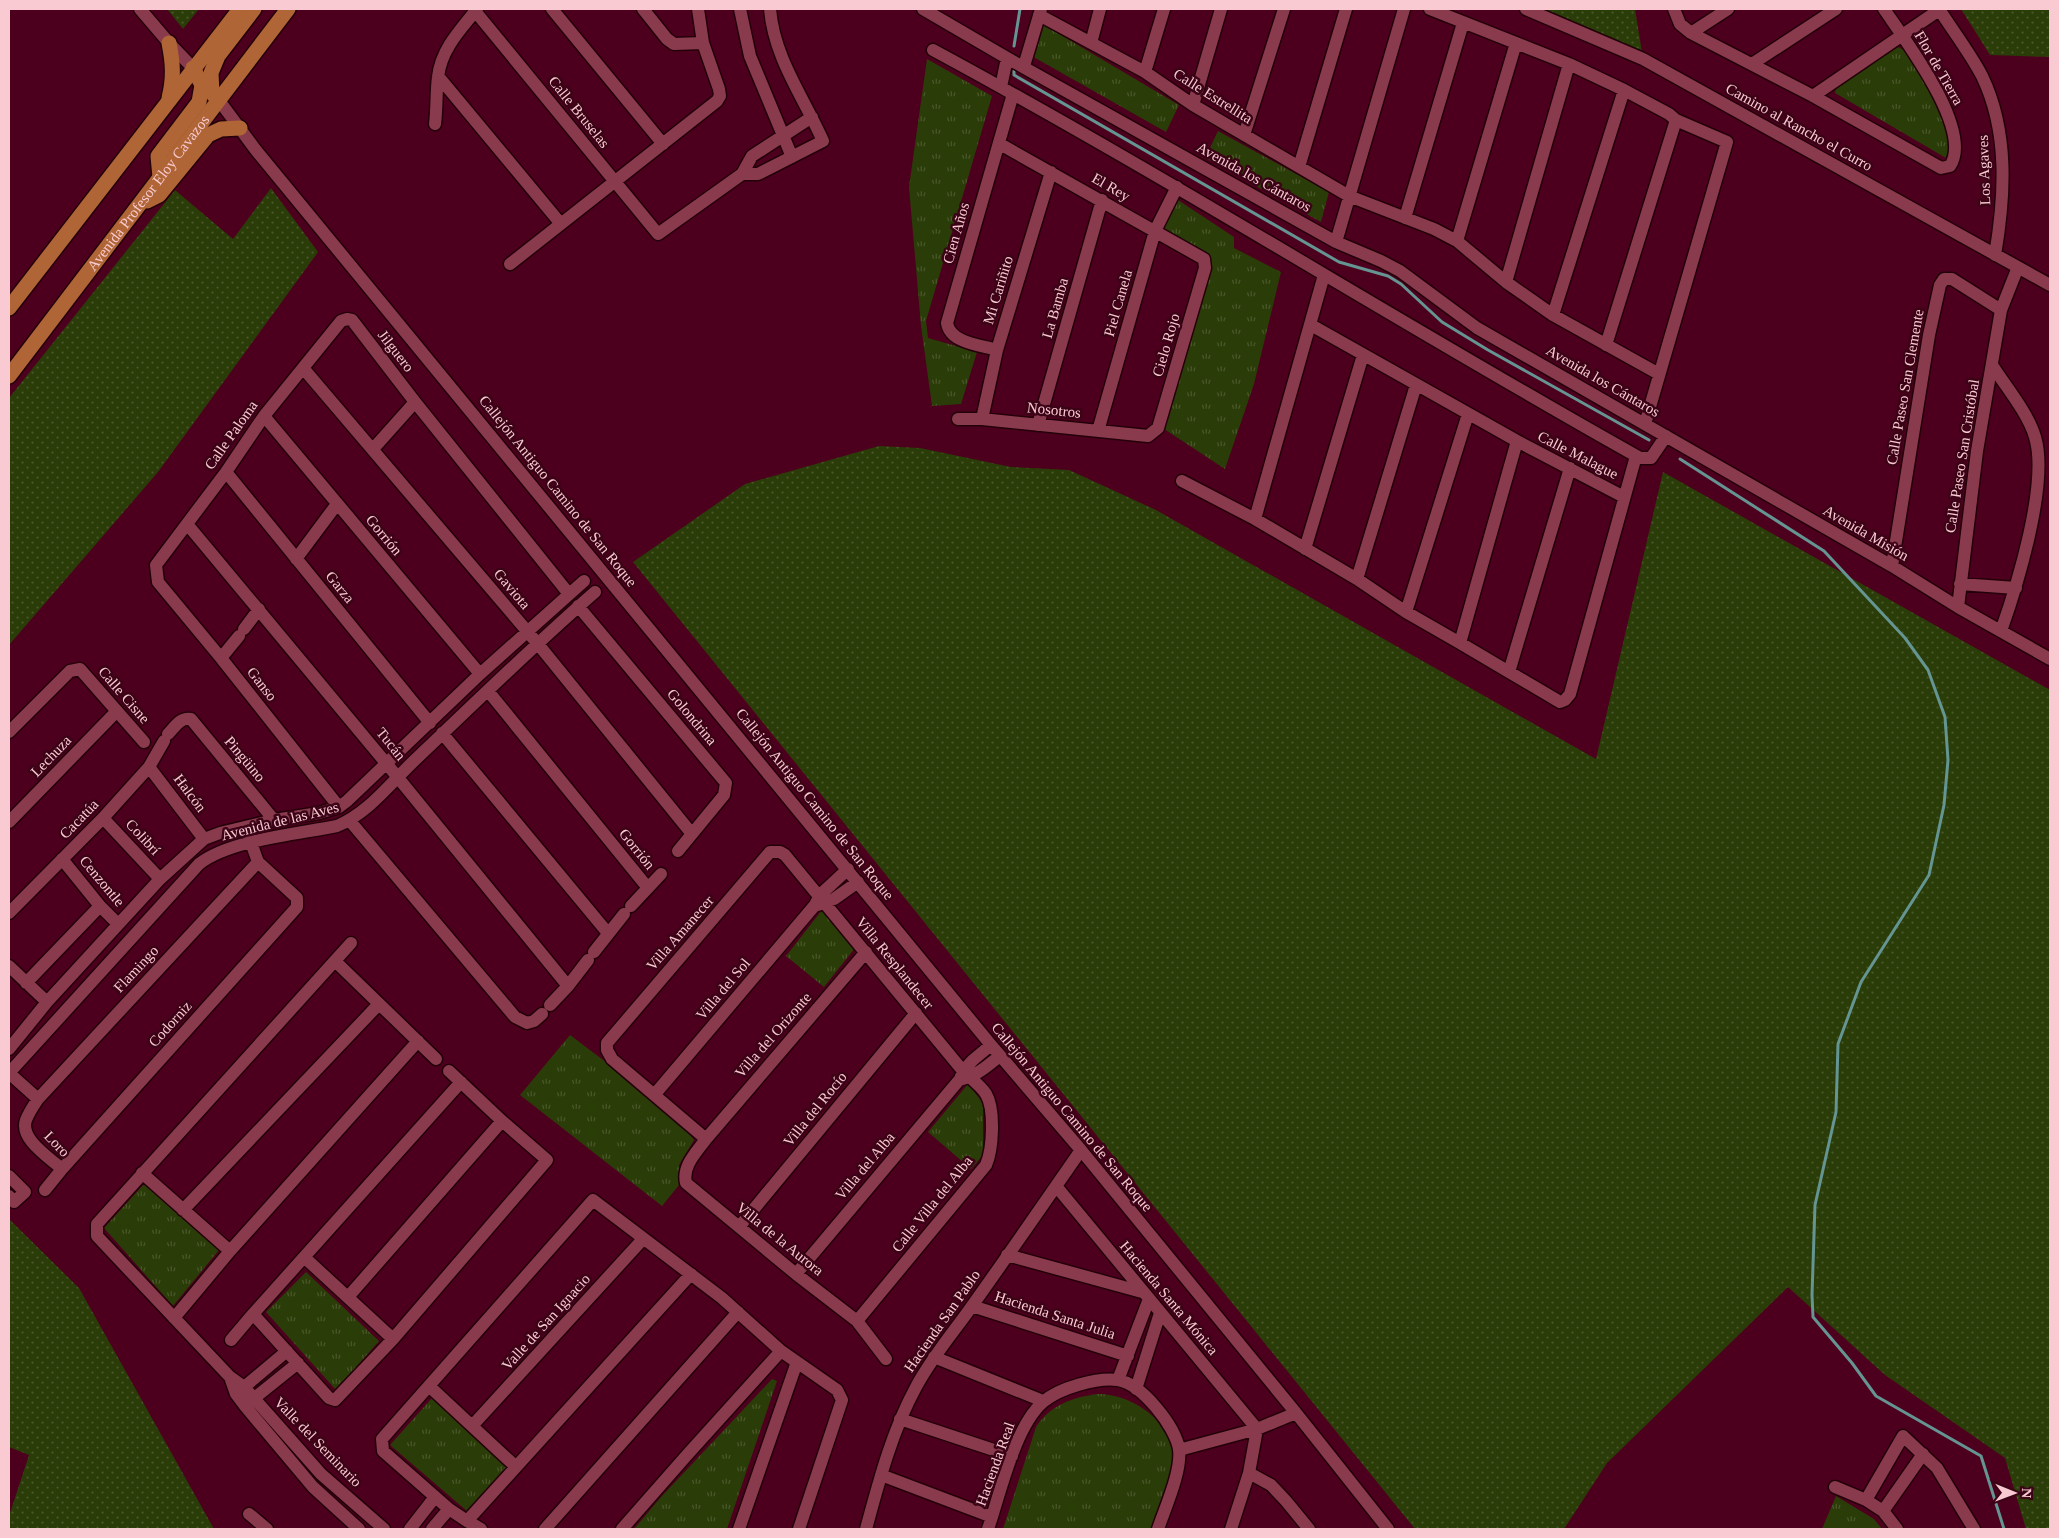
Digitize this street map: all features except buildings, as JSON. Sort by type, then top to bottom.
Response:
[{"type":"main road","points":[[9,308],[240,9]]},
{"type":"main road","points":[[218,99],[212,94],[211,73],[218,56],[254,9]]},
{"type":"main road","name":"Avenida Profesor Eloy Cavazos","points":[[9,376],[160,177],[248,57],[288,9]]},
{"type":"main road","points":[[168,103],[173,63],[169,43]]},
{"type":"main road","points":[[226,45],[226,54],[233,61],[248,57]]},
{"type":"main road","points":[[193,68],[211,73],[237,66],[248,57]]},
{"type":"main road","points":[[160,177],[158,156],[199,102],[202,85],[193,68]]},
{"type":"main road","points":[[138,205],[159,195],[208,135],[221,129],[240,128]]},
{"type":"street","points":[[140,9],[193,68]]},
{"type":"street","points":[[552,9],[663,144]]},
{"type":"street","points":[[643,9],[674,44],[703,43]]},
{"type":"street","points":[[510,264],[717,101],[720,96],[703,43],[698,9]]},
{"type":"street","points":[[740,9],[750,56],[792,157]]},
{"type":"street","points":[[770,9],[778,48],[794,84],[812,117],[823,141],[758,174],[742,174],[752,156],[812,117]]},
{"type":"street","name":"Avenida los Cántaros","points":[[923,9],[1336,242],[1400,271],[1477,328],[1666,436],[1651,458],[1636,456]]},
{"type":"street","points":[[1092,43],[1100,9]]},
{"type":"street","points":[[1144,72],[1164,9]]},
{"type":"street","points":[[1193,105],[1221,9]]},
{"type":"street","points":[[1244,135],[1284,9]]},
{"type":"street","points":[[1299,167],[1346,9]]},
{"type":"street","points":[[1336,242],[1404,9]]},
{"type":"street","points":[[1430,9],[1568,64],[1624,90],[1669,114],[1676,120],[1727,142],[1645,424]]},
{"type":"street","name":"Camino al Rancho el Curro","points":[[1526,9],[1643,59],[2050,286]]},
{"type":"street","points":[[1674,9],[1680,24],[1692,33],[1813,96],[1939,9]]},
{"type":"street","points":[[1692,33],[1728,9]]},
{"type":"street","points":[[1752,64],[1836,9]]},
{"type":"street","name":"Flor de Tierra","points":[[1813,96],[1941,168],[1950,166],[1955,155],[1952,125],[1946,108],[1884,9]]},
{"type":"street","name":"Los Agaves","points":[[1939,9],[1982,76],[1996,112],[2002,154],[2002,216],[1995,256]]},
{"type":"street","points":[[434,124],[438,103],[438,76],[450,43],[476,10]]},
{"type":"street","name":"Calle Bruselas","points":[[476,10],[658,234],[742,174]]},
{"type":"street","points":[[1024,66],[1040,12]]},
{"type":"street","name":"Calle Estrellita","points":[[1040,12],[1144,72],[1193,105],[1349,196],[1457,241],[1506,282],[1553,315],[1660,374]]},
{"type":"street","points":[[1405,218],[1463,23]]},
{"type":"street","points":[[1457,241],[1516,43]]},
{"type":"street","points":[[933,50],[1177,187],[1324,275],[1636,456],[1570,694],[1565,700],[1560,702],[1406,612],[1357,579],[1254,519],[1182,481]]},
{"type":"street","points":[[1001,87],[1007,58]]},
{"type":"street","points":[[1506,282],[1568,64]]},
{"type":"street","points":[[438,76],[561,224]]},
{"type":"street","points":[[1553,315],[1624,90]]},
{"type":"street","name":"Cien Años","points":[[997,350],[955,338],[948,330],[947,323],[1014,94]]},
{"type":"street","name":"Callejón Antiguo Camino de San Roque","points":[[218,99],[255,149],[1000,1056],[1081,1150],[1296,1413],[1388,1529]]},
{"type":"street","points":[[1606,345],[1676,120]]},
{"type":"street","name":"El Rey","points":[[1000,144],[1204,259]]},
{"type":"street","name":"Mi Cariñito","points":[[982,419],[997,350],[1051,172]]},
{"type":"street","name":"Piel Canela","points":[[1098,431],[1155,231],[1177,187]]},
{"type":"street","name":"La Bamba","points":[[1038,425],[1102,200]]},
{"type":"street","name":"Cielo Rojo","points":[[1148,436],[1158,428],[1205,268],[1204,259]]},
{"type":"street","name":"Calle Paseo San Cristóbal","points":[[1958,608],[1977,451],[2001,310],[2018,267]]},
{"type":"street","points":[[1254,519],[1324,275]]},
{"type":"street","name":"Calle Paseo San Clemente","points":[[1892,566],[1929,335],[1940,285],[1944,279],[1952,279],[2001,310]]},
{"type":"street","name":"Calle Paloma","points":[[158,582],[156,565],[226,472],[264,416],[341,321],[352,320]]},
{"type":"street","name":"Jilguero","points":[[352,320],[415,402]]},
{"type":"street","name":"Calle Malague","points":[[1310,325],[1517,441],[1624,497]]},
{"type":"street","points":[[1305,549],[1363,355]]},
{"type":"street","points":[[1992,365],[2030,424],[2039,450],[2040,466],[2033,513],[2016,588],[2001,631]]},
{"type":"street","name":"Gaviota","points":[[303,368],[538,644],[692,834]]},
{"type":"street","points":[[1357,579],[1416,385]]},
{"type":"street","points":[[373,449],[415,402],[569,594]]},
{"type":"street","points":[[1406,612],[1468,414]]},
{"type":"street","name":"Gorrión","points":[[264,416],[480,674]]},
{"type":"street","name":"Nosotros","points":[[958,419],[982,419],[1148,436]]},
{"type":"street","name":"Avenida Misión","points":[[1666,436],[1892,566],[1958,608],[2050,659]]},
{"type":"street","points":[[1460,643],[1517,441]]},
{"type":"street","points":[[1509,672],[1570,468]]},
{"type":"street","name":"Garza","points":[[226,472],[430,723]]},
{"type":"street","points":[[296,559],[337,504]]},
{"type":"street","name":"Tucán","points":[[187,524],[259,608],[568,986]]},
{"type":"street","name":"Avenida de las Aves","points":[[9,1049],[47,1002],[160,878],[204,839],[220,833],[274,820],[319,813],[339,807],[480,674],[584,581]]},
{"type":"street","name":"Ganso","points":[[158,582],[222,658],[339,807]]},
{"type":"street","points":[[1960,584],[2016,588]]},
{"type":"street","name":"Avenida de las Aves","points":[[9,1073],[199,864],[214,854],[250,843],[337,826],[350,821],[360,814],[397,776],[595,592]]},
{"type":"street","name":"Golondrina","points":[[578,606],[726,782],[724,795],[678,851]]},
{"type":"street","points":[[222,658],[259,608]]},
{"type":"street","name":"Calle Cisne","points":[[9,732],[70,671],[80,669],[144,742]]},
{"type":"street","name":"Gorrión","points":[[488,691],[648,888]]},
{"type":"street","name":"Lechuza","points":[[9,822],[116,712]]},
{"type":"street","name":"Cacatúa","points":[[9,913],[103,818],[150,767],[166,738],[181,721],[191,719]]},
{"type":"street","name":"Pingüino","points":[[191,719],[274,820]]},
{"type":"street","points":[[442,734],[607,932]]},
{"type":"street","name":"Halcón","points":[[150,767],[204,839]]},
{"type":"street","name":"Colibrí","points":[[103,818],[160,878]]},
{"type":"street","points":[[350,821],[515,1017],[527,1023],[534,1021],[568,986],[607,932],[661,874]]},
{"type":"street","points":[[246,827],[258,862]]},
{"type":"street","name":"Villa Amanecer","points":[[654,1094],[612,1059],[607,1043],[770,852],[780,852]]},
{"type":"street","name":"Villa Resplandecer","points":[[780,852],[785,855],[820,901],[866,952],[964,1076],[986,1094]]},
{"type":"street","name":"Cenzontle","points":[[62,859],[100,906],[118,924]]},
{"type":"street","name":"Codorniz","points":[[62,1169],[297,906],[297,898],[258,862]]},
{"type":"street","name":"Flamingo","points":[[38,1098],[258,862]]},
{"type":"street","name":"Villa del Sol","points":[[654,1094],[848,869]]},
{"type":"street","name":"Villa del Sol","points":[[820,901],[858,882]]},
{"type":"street","points":[[26,983],[100,906]]},
{"type":"street","points":[[230,1251],[142,1173],[351,943]]},
{"type":"street","name":"Villa del Orizonte","points":[[706,1139],[866,952]]},
{"type":"street","points":[[335,961],[436,1059]]},
{"type":"street","points":[[9,966],[47,1002]]},
{"type":"street","points":[[184,1210],[379,1004]]},
{"type":"street","name":"Villa del Rocío","points":[[739,1226],[916,1013]]},
{"type":"street","points":[[174,1318],[230,1251],[418,1042]]},
{"type":"street","name":"Villa del Alba","points":[[796,1274],[964,1076],[972,1060],[991,1045]]},
{"type":"street","name":"Villa del Alba","points":[[964,1076],[981,1071],[1000,1056]]},
{"type":"street","points":[[253,1314],[329,1398],[335,1400],[392,1339],[548,1160],[448,1071]]},
{"type":"street","points":[[9,1073],[38,1098]]},
{"type":"street","points":[[231,1340],[461,1082]]},
{"type":"street","points":[[654,1094],[706,1139]]},
{"type":"street","name":"Calle Villa del Alba","points":[[857,1321],[986,1165],[991,1147],[991,1114],[986,1094]]},
{"type":"street","name":"Loro","points":[[38,1098],[26,1120],[25,1128],[32,1141],[62,1169],[45,1190]]},
{"type":"street","points":[[348,1297],[502,1121]]},
{"type":"street","name":"Villa de la Aurora","points":[[706,1139],[684,1170],[686,1183],[796,1274],[857,1321],[886,1359]]},
{"type":"street","name":"Hacienda San Pablo","points":[[866,1529],[881,1475],[900,1419],[934,1357],[1081,1150]]},
{"type":"street","name":"Valle del Seminario","points":[[142,1173],[97,1224],[97,1236],[230,1377],[313,1487],[359,1529]]},
{"type":"street","points":[[9,1176],[25,1192],[12,1199]]},
{"type":"street","name":"Hacienda Santa Mónica","points":[[1056,1186],[1145,1296],[1257,1429]]},
{"type":"street","points":[[481,1529],[449,1509],[383,1451],[382,1439],[593,1200],[691,1274],[738,1312],[781,1351],[837,1390],[842,1400],[799,1529]]},
{"type":"street","name":"Valle de San Ignacio","points":[[472,1426],[643,1239]]},
{"type":"street","points":[[1007,1255],[1145,1296],[1128,1356],[1118,1380],[1136,1388],[1160,1412],[1170,1427],[1179,1450],[1177,1470],[1158,1529]]},
{"type":"street","points":[[304,1257],[392,1339]]},
{"type":"street","points":[[467,1521],[691,1274]]},
{"type":"street","name":"Hacienda Santa Julia","points":[[972,1306],[1128,1356]]},
{"type":"street","points":[[545,1529],[738,1312]]},
{"type":"street","points":[[1136,1388],[1160,1313]]},
{"type":"street","points":[[240,1391],[287,1351]]},
{"type":"street","points":[[622,1529],[686,1455],[781,1351]]},
{"type":"street","points":[[934,1357],[1043,1401]]},
{"type":"street","points":[[739,1529],[797,1362]]},
{"type":"street","points":[[249,1403],[298,1363]]},
{"type":"street","name":"Hacienda Real","points":[[990,1523],[1012,1456],[1024,1428],[1032,1414],[1043,1401],[1069,1387],[1118,1380]]},
{"type":"street","points":[[429,1386],[515,1466]]},
{"type":"street","name":"Valle del Seminario","points":[[249,1403],[321,1474],[384,1529]]},
{"type":"street","points":[[1179,1450],[1257,1429],[1296,1413]]},
{"type":"street","points":[[900,1419],[1012,1456]]},
{"type":"street","points":[[1231,1529],[1249,1473],[1257,1429]]},
{"type":"street","points":[[1866,1500],[1903,1436],[1937,1468],[1974,1529]]},
{"type":"street","points":[[1884,1511],[1923,1454]]},
{"type":"street","points":[[1249,1473],[1271,1485],[1297,1523],[1309,1529]]},
{"type":"street","points":[[881,1475],[990,1523]]},
{"type":"street","points":[[1835,1487],[1866,1500],[1884,1511],[1897,1529]]},
{"type":"street","points":[[410,1529],[435,1497]]},
{"type":"street","points":[[432,1529],[449,1509]]},
{"type":"street","points":[[249,1514],[267,1529]]},
{"type":"green space","points":[[167,9],[199,9],[183,29]]},
{"type":"green space","points":[[1540,9],[1635,9],[1643,59]]},
{"type":"green space","points":[[1961,9],[2050,9],[2050,57],[1990,55]]},
{"type":"green space","points":[[1039,22],[1179,105],[1166,132],[1030,55]]},
{"type":"green space","points":[[1898,47],[1904,50],[1936,99],[1948,127],[1952,154],[1946,158],[1835,93],[1836,87]]},
{"type":"green space","points":[[927,59],[992,96],[926,321],[928,338],[977,352],[961,404],[932,406],[921,326],[909,187]]},
{"type":"green space","points":[[1218,131],[1329,192],[1321,222],[1205,158]]},
{"type":"green space","points":[[271,188],[318,252],[158,472],[9,645],[9,398],[175,190],[233,239]]},
{"type":"green space","points":[[1175,198],[1234,237],[1234,248],[1281,272],[1254,384],[1225,469],[1161,427],[1211,258],[1162,227]]},
{"type":"green space","points":[[879,446],[920,448],[1011,467],[1069,470],[1156,510],[1596,759],[1663,472],[2050,690],[2050,1529],[2026,1529],[2005,1458],[1885,1375],[1788,1287],[1607,1463],[1564,1529],[1415,1529],[633,562],[745,484]]},
{"type":"green space","points":[[822,910],[855,948],[824,987],[786,956]]},
{"type":"green space","points":[[570,1035],[631,1081],[687,1131],[694,1140],[679,1165],[679,1185],[662,1206],[520,1095]]},
{"type":"green space","points":[[968,1084],[983,1103],[983,1155],[971,1169],[928,1132]]},
{"type":"green space","points":[[144,1184],[219,1250],[173,1306],[104,1228]]},
{"type":"green space","points":[[9,1219],[79,1288],[214,1529],[9,1529],[9,1516],[29,1455],[9,1447]]},
{"type":"green space","points":[[306,1272],[379,1341],[336,1390],[266,1312]]},
{"type":"green space","points":[[772,1379],[777,1381],[727,1529],[634,1529],[661,1497]]},
{"type":"green space","points":[[1098,1394],[1124,1399],[1148,1412],[1166,1433],[1171,1445],[1173,1459],[1171,1477],[1153,1529],[1003,1529],[1036,1427],[1048,1413],[1063,1403],[1080,1397]]},
{"type":"green space","points":[[432,1398],[509,1465],[467,1511],[390,1445]]},
{"type":"green space","points":[[1836,1496],[1874,1519],[1882,1529],[1822,1529]]},
{"type":"waterway","points":[[1014,46],[1020,9]]},
{"type":"waterway","points":[[1014,71],[1014,75],[1339,262],[1388,276],[1401,284],[1442,322],[1488,350],[1649,440]]},
{"type":"waterway","points":[[1680,459],[1824,551],[1905,638],[1928,670],[1945,717],[1948,760],[1944,805],[1929,875],[1861,982],[1838,1044],[1836,1112],[1815,1205],[1813,1317],[1852,1363],[1876,1396],[1981,1456],[2004,1529]]}]
